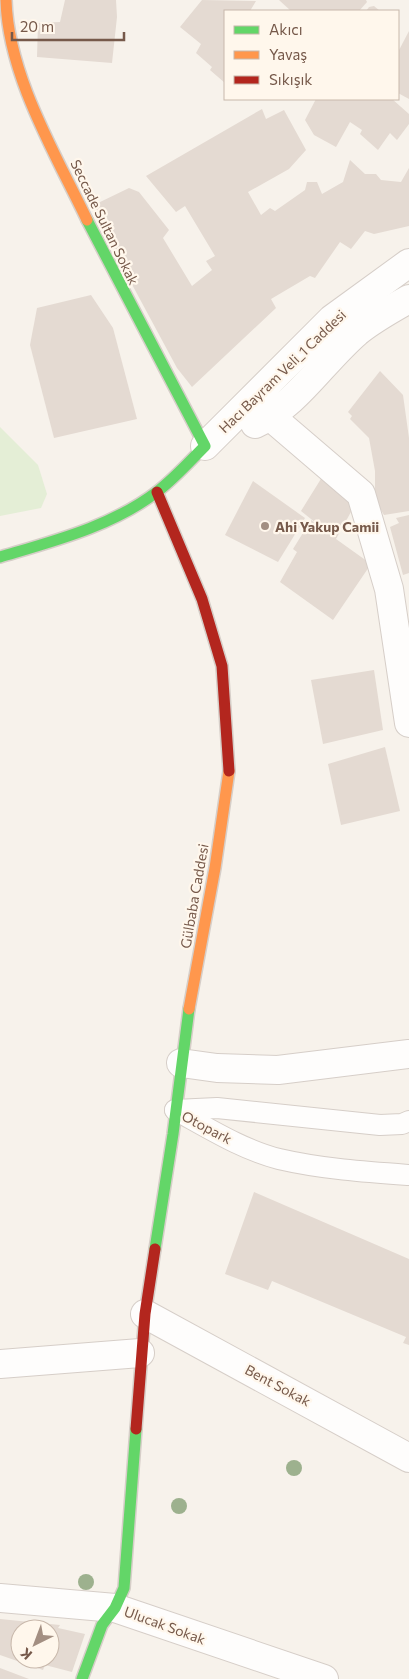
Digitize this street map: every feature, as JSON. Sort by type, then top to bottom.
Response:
[{"type":"street","name":"Seccade Sultan Sokak","points":[[6,0],[9,39],[42,123],[123,293],[205,446]]},
{"type":"street","name":"Hacı Bayram Veli_1 Caddesi","points":[[0,557],[86,530],[157,492],[332,319],[409,263]]},
{"type":"street","name":"Hacı Bayram Veli_1 Caddesi","points":[[205,446],[271,416],[320,372],[357,332],[388,310],[409,299]]},
{"type":"street","points":[[271,416],[361,494],[389,588],[409,723]]},
{"type":"street","name":"Gülbaba Caddesi","points":[[82,1679],[102,1625],[115,1608],[124,1588],[140,1353],[145,1314],[176,1110],[186,1023],[215,868],[230,766],[222,666],[202,599],[157,492]]},
{"type":"street","points":[[181,1063],[217,1068],[278,1070],[409,1054]]},
{"type":"street","name":"Bent Sokak","points":[[145,1314],[409,1458]]},
{"type":"street","points":[[0,1364],[140,1353]]},
{"type":"street","name":"Ulucak Sokak","points":[[0,1598],[115,1608],[324,1679]]},
{"type":"lane","name":"Otopark","points":[[176,1110],[217,1108],[380,1125],[402,1124],[409,1121]]},
{"type":"lane","name":"Otopark","points":[[176,1110],[232,1140],[278,1159],[349,1170],[409,1175]]},
{"type":"green space","points":[[0,427],[38,465],[47,494],[41,508],[0,516]]},
{"type":"building","points":[[65,0],[116,0],[117,17],[112,63],[37,57],[38,23],[60,22]]},
{"type":"building","points":[[202,0],[256,1],[251,10],[224,10],[224,82],[210,70],[212,67],[196,53],[201,44],[180,27]]},
{"type":"building","points":[[279,0],[366,0],[367,2],[360,10],[290,10]]},
{"type":"building","points":[[374,6],[379,10],[367,10],[369,7]]},
{"type":"building","points":[[409,31],[409,99],[399,94],[399,50]]},
{"type":"building","points":[[315,100],[393,100],[409,114],[409,124],[397,140],[390,133],[378,150],[360,134],[362,130],[350,122],[336,147],[314,135],[305,120]]},
{"type":"building","points":[[262,109],[266,119],[284,110],[306,150],[289,169],[248,192],[261,215],[270,208],[275,211],[305,190],[307,182],[317,182],[322,194],[343,182],[350,160],[365,174],[376,174],[381,180],[401,182],[409,168],[409,226],[374,234],[365,231],[351,249],[340,242],[315,278],[310,276],[271,299],[276,308],[192,387],[177,368],[93,212],[98,203],[129,188],[139,192],[169,230],[163,238],[192,286],[212,270],[206,261],[215,256],[185,206],[176,212],[146,176]]},
{"type":"building","points":[[91,295],[113,328],[137,419],[54,438],[30,345],[37,308]]},
{"type":"building","points":[[380,371],[403,395],[409,438],[409,511],[384,515],[375,500],[375,471],[369,438],[350,419],[352,416],[348,412]]},
{"type":"building","points":[[324,474],[357,501],[336,539],[371,564],[333,620],[280,582],[297,552],[293,549],[311,520],[321,527],[301,511]]},
{"type":"building","name":"Ahi Yakup Camii","points":[[253,481],[305,518],[278,562],[225,535]]},
{"type":"building","points":[[409,515],[409,573],[403,575],[390,527],[399,523],[396,518]]},
{"type":"building","points":[[374,670],[383,730],[323,744],[311,680]]},
{"type":"building","points":[[385,747],[400,811],[341,825],[328,764]]},
{"type":"building","points":[[254,1192],[409,1259],[409,1345],[403,1343],[406,1337],[272,1281],[268,1290],[225,1274]]},
{"type":"building","points":[[0,1619],[10,1620],[10,1658],[0,1655]]},
{"type":"building","points":[[60,1628],[85,1634],[72,1672],[60,1669]]},
{"type":"building","points":[[0,1668],[29,1679],[0,1679]]},
{"type":"traffic: fast","points":[[0,557],[82,531],[122,514],[158,491],[205,446],[87,220]]},
{"type":"traffic: fast","points":[[155,1249],[173,1134],[189,1009]]},
{"type":"traffic: fast","points":[[82,1679],[102,1625],[115,1608],[124,1588],[136,1429]]},
{"type":"traffic: slow","points":[[6,0],[15,57],[24,85],[48,141],[87,220]]},
{"type":"traffic: slow","points":[[189,1009],[215,868],[229,771]]},
{"type":"traffic: jam","points":[[157,492],[202,599],[222,666],[229,771]]},
{"type":"traffic: jam","points":[[136,1429],[145,1314],[155,1249]]},
{"type":"place","name":"Ahi Yakup Camii","points":[[265,526]]}]
